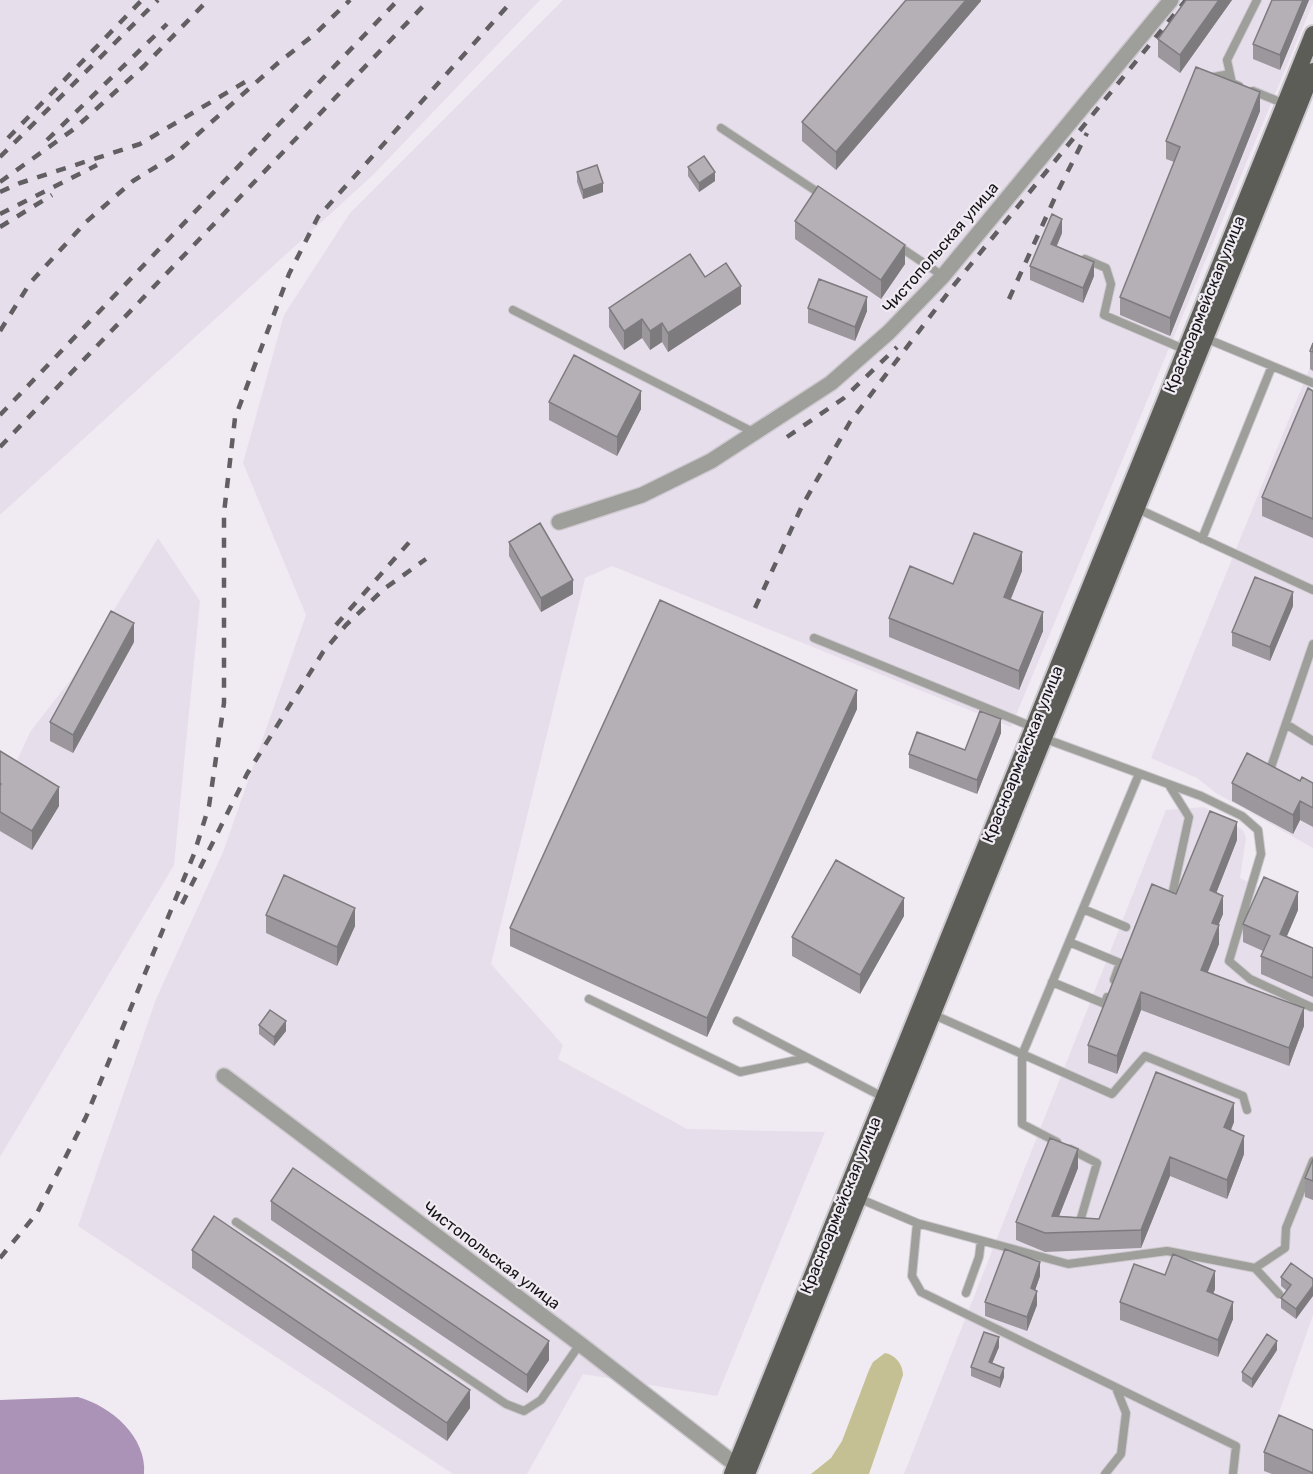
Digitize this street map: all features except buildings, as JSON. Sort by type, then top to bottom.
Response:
[{"type":"main road","name":"Красноармейская улица","points":[[1130,506],[1186,350],[1313,34]]},
{"type":"main road","name":"Красноармейская улица","points":[[741,1472],[883,1097],[1038,732],[1130,506],[1204,338],[1311,81]]},
{"type":"main road","name":"Красноармейская улица","points":[[741,1472],[858,1198],[932,1014],[1038,732]]},
{"type":"street","name":"Чистопольская улица","points":[[560,522],[642,495],[711,461],[831,383],[889,332],[943,276],[1171,0]]},
{"type":"street","name":"Чистопольская улица","points":[[224,1076],[580,1344],[741,1472]]},
{"type":"lane","points":[[1257,0],[1227,60],[1232,83],[1285,104]]},
{"type":"lane","points":[[1198,80],[1230,74]]},
{"type":"lane","points":[[721,128],[828,198]]},
{"type":"lane","points":[[885,237],[943,276]]},
{"type":"lane","points":[[1073,254],[1106,268],[1110,284],[1104,315],[1186,350]]},
{"type":"lane","points":[[513,310],[754,433]]},
{"type":"lane","points":[[1204,338],[1313,383]]},
{"type":"lane","points":[[1202,539],[1272,366]]},
{"type":"lane","points":[[1130,506],[1313,590]]},
{"type":"lane","points":[[814,638],[1242,816],[1258,830],[1261,854],[1228,961],[1250,979],[1311,1007]]},
{"type":"lane","points":[[1269,773],[1313,644]]},
{"type":"lane","points":[[1286,724],[1313,741]]},
{"type":"lane","points":[[1081,1218],[1097,1162],[1022,1124],[1022,1055],[1139,774]]},
{"type":"lane","points":[[1169,785],[1189,817],[1170,900]]},
{"type":"lane","points":[[1083,909],[1126,927]]},
{"type":"lane","points":[[1052,982],[1105,1004],[1120,963],[1069,942]]},
{"type":"lane","points":[[589,999],[740,1072],[807,1058]]},
{"type":"lane","points":[[932,1014],[1113,1095],[1145,1056],[1243,1096],[1247,1110]]},
{"type":"lane","points":[[737,1021],[883,1097]]},
{"type":"lane","points":[[1255,1268],[1285,1248],[1286,1228],[1313,1161]]},
{"type":"lane","points":[[858,1198],[917,1223],[1068,1264],[1167,1251],[1255,1268],[1279,1294]]},
{"type":"lane","points":[[236,1222],[506,1404],[524,1411],[541,1400],[580,1344]]},
{"type":"lane","points":[[917,1223],[912,1276],[921,1292],[1236,1446],[1233,1474]]},
{"type":"lane","points":[[966,1293],[980,1257],[981,1241]]},
{"type":"lane","points":[[1105,1474],[1121,1455],[1126,1413],[1116,1388]]},
{"type":"shaded area","points":[[0,0],[540,0],[373,175],[0,515]]},
{"type":"shaded area","points":[[563,0],[1313,0],[1313,3],[1011,727],[612,566],[585,578],[491,964],[563,1045],[558,1059],[687,1129],[825,1132],[717,1396],[583,1374],[527,1474],[453,1474],[78,1226],[156,999],[223,852],[306,615],[243,463],[284,315],[350,213]]},
{"type":"shaded area","points":[[1313,360],[1313,848],[1216,793],[1197,778],[1151,758]]},
{"type":"shaded area","points":[[158,538],[200,601],[174,865],[0,1157],[0,754],[16,763],[30,732],[72,678]]},
{"type":"shaded area","points":[[1204,807],[1243,830],[1246,838],[1240,878],[1287,901],[1267,947],[1313,967],[1313,1315],[1278,1415],[1313,1432],[1313,1474],[904,1474],[1166,810]]},
{"type":"shaded area","points":[[885,1353],[898,1361],[903,1375],[869,1474],[811,1474],[831,1458],[842,1441],[869,1370],[873,1362]]},
{"type":"shaded area","points":[[78,1397],[103,1408],[124,1425],[140,1448],[144,1474],[0,1474],[0,1400]]},
{"type":"railway","points":[[8,138],[142,0]]},
{"type":"railway","points":[[0,157],[158,0]]},
{"type":"railway","points":[[0,182],[74,129],[144,66],[208,0]]},
{"type":"railway","points":[[0,331],[30,283],[86,222],[133,181],[172,157],[278,63],[315,34],[350,0]]},
{"type":"railway","points":[[0,415],[398,0]]},
{"type":"railway","points":[[0,447],[429,0]]},
{"type":"railway","points":[[0,1258],[37,1213],[86,1117],[194,854],[209,806],[224,703],[224,513],[235,418],[289,274],[318,217],[513,0]]},
{"type":"railway","points":[[755,608],[802,506],[850,422],[954,285],[1186,0]]},
{"type":"railway","points":[[47,140],[167,24]]},
{"type":"railway","points":[[0,192],[20,183],[140,144],[250,79]]},
{"type":"railway","points":[[1009,299],[1087,133]]},
{"type":"railway","points":[[0,214],[97,165]]},
{"type":"railway","points":[[0,227],[52,195]]},
{"type":"railway","points":[[787,437],[844,398],[897,347]]},
{"type":"railway","points":[[336,625],[413,538]]},
{"type":"railway","points":[[182,904],[247,774],[323,652],[346,625],[384,589],[426,559]]}]
